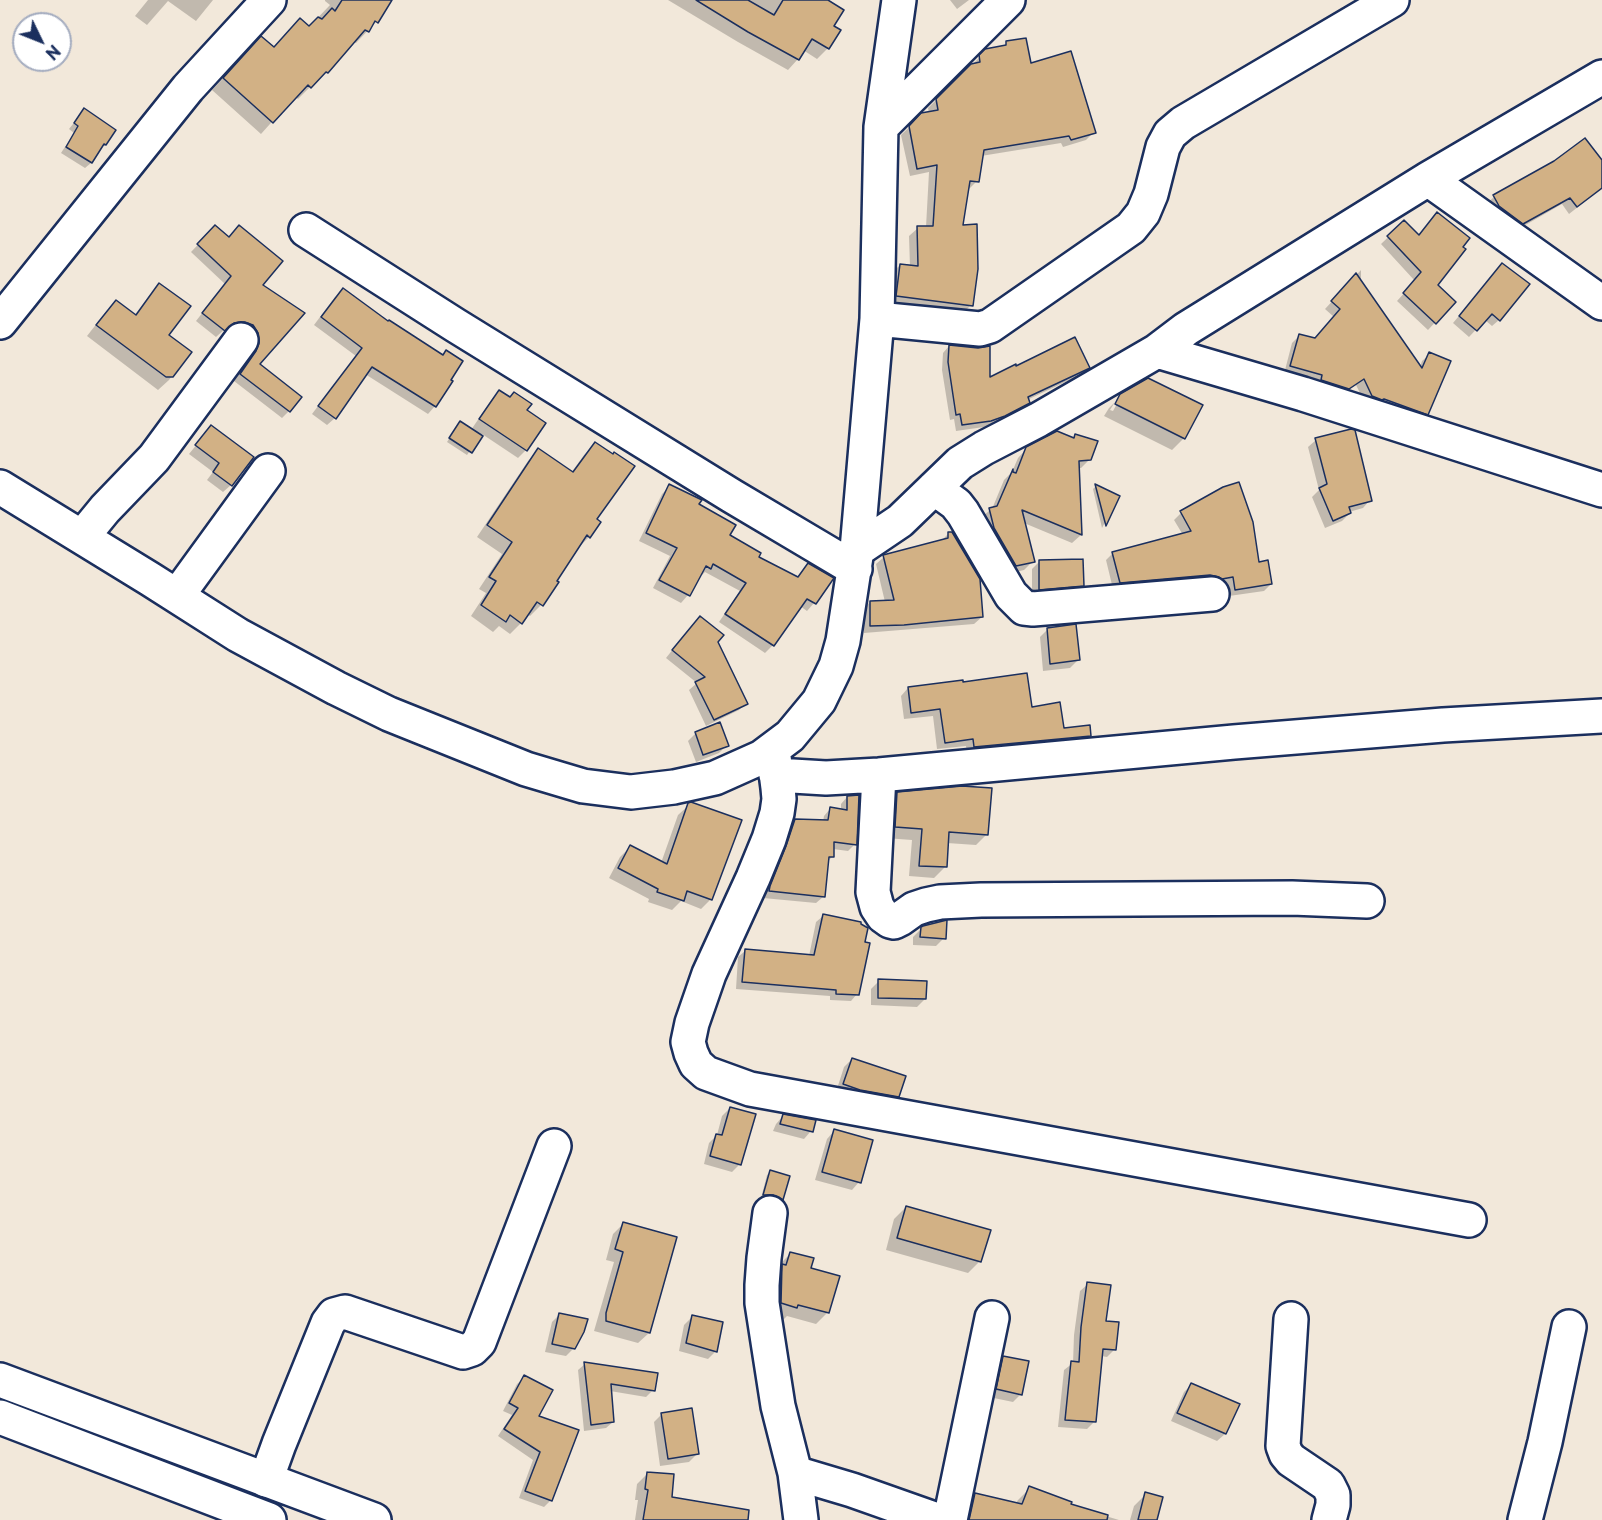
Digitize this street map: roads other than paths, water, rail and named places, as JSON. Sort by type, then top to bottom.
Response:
[{"type":"main road","points":[[0,322],[188,88],[269,0]]},
{"type":"main road","points":[[899,0],[881,127],[877,319],[856,559],[843,641],[836,666],[819,701],[790,736],[775,762],[779,799],[777,813],[769,839],[710,974],[692,1023],[688,1042],[696,1064],[705,1073],[750,1089],[1469,1220]]},
{"type":"main road","points":[[881,127],[1008,0]]},
{"type":"main road","points":[[877,319],[980,329],[990,326],[1131,228],[1143,213],[1151,194],[1162,147],[1176,128],[1392,0]]},
{"type":"main road","points":[[856,559],[960,464],[984,448],[1038,420],[1157,351],[1186,329],[1428,179],[1602,77]]},
{"type":"main road","points":[[1428,179],[1602,303]]},
{"type":"main road","points":[[306,230],[672,460],[856,559]]},
{"type":"main road","points":[[82,537],[154,458],[241,340]]},
{"type":"main road","points":[[1157,351],[1303,394],[1602,490]]},
{"type":"main road","points":[[177,596],[268,471]]},
{"type":"main road","points":[[0,487],[238,635],[336,688],[389,714],[526,769],[583,786],[632,792],[674,787],[715,778],[762,757],[826,778],[1443,725],[1602,716]]},
{"type":"main road","points":[[934,488],[956,504],[963,513],[1011,595],[1024,608],[1212,594]]},
{"type":"main road","points":[[879,775],[873,892],[877,907],[890,921],[894,922],[914,909],[926,905],[981,900],[1292,898],[1367,901]]},
{"type":"main road","points":[[266,1480],[328,1323],[334,1315],[345,1312],[464,1352],[472,1349],[478,1342],[554,1146]]},
{"type":"main road","points":[[770,1213],[762,1276],[762,1303],[778,1406],[795,1473],[801,1520]]},
{"type":"main road","points":[[950,1520],[992,1318]]},
{"type":"main road","points":[[1291,1319],[1283,1446],[1291,1460],[1328,1485],[1333,1495],[1334,1505],[1329,1520]]},
{"type":"main road","points":[[1525,1520],[1545,1442],[1569,1327]]},
{"type":"main road","points":[[0,1380],[374,1520]]},
{"type":"main road","points":[[0,1417],[269,1520]]},
{"type":"main road","points":[[795,1473],[937,1520]]}]
